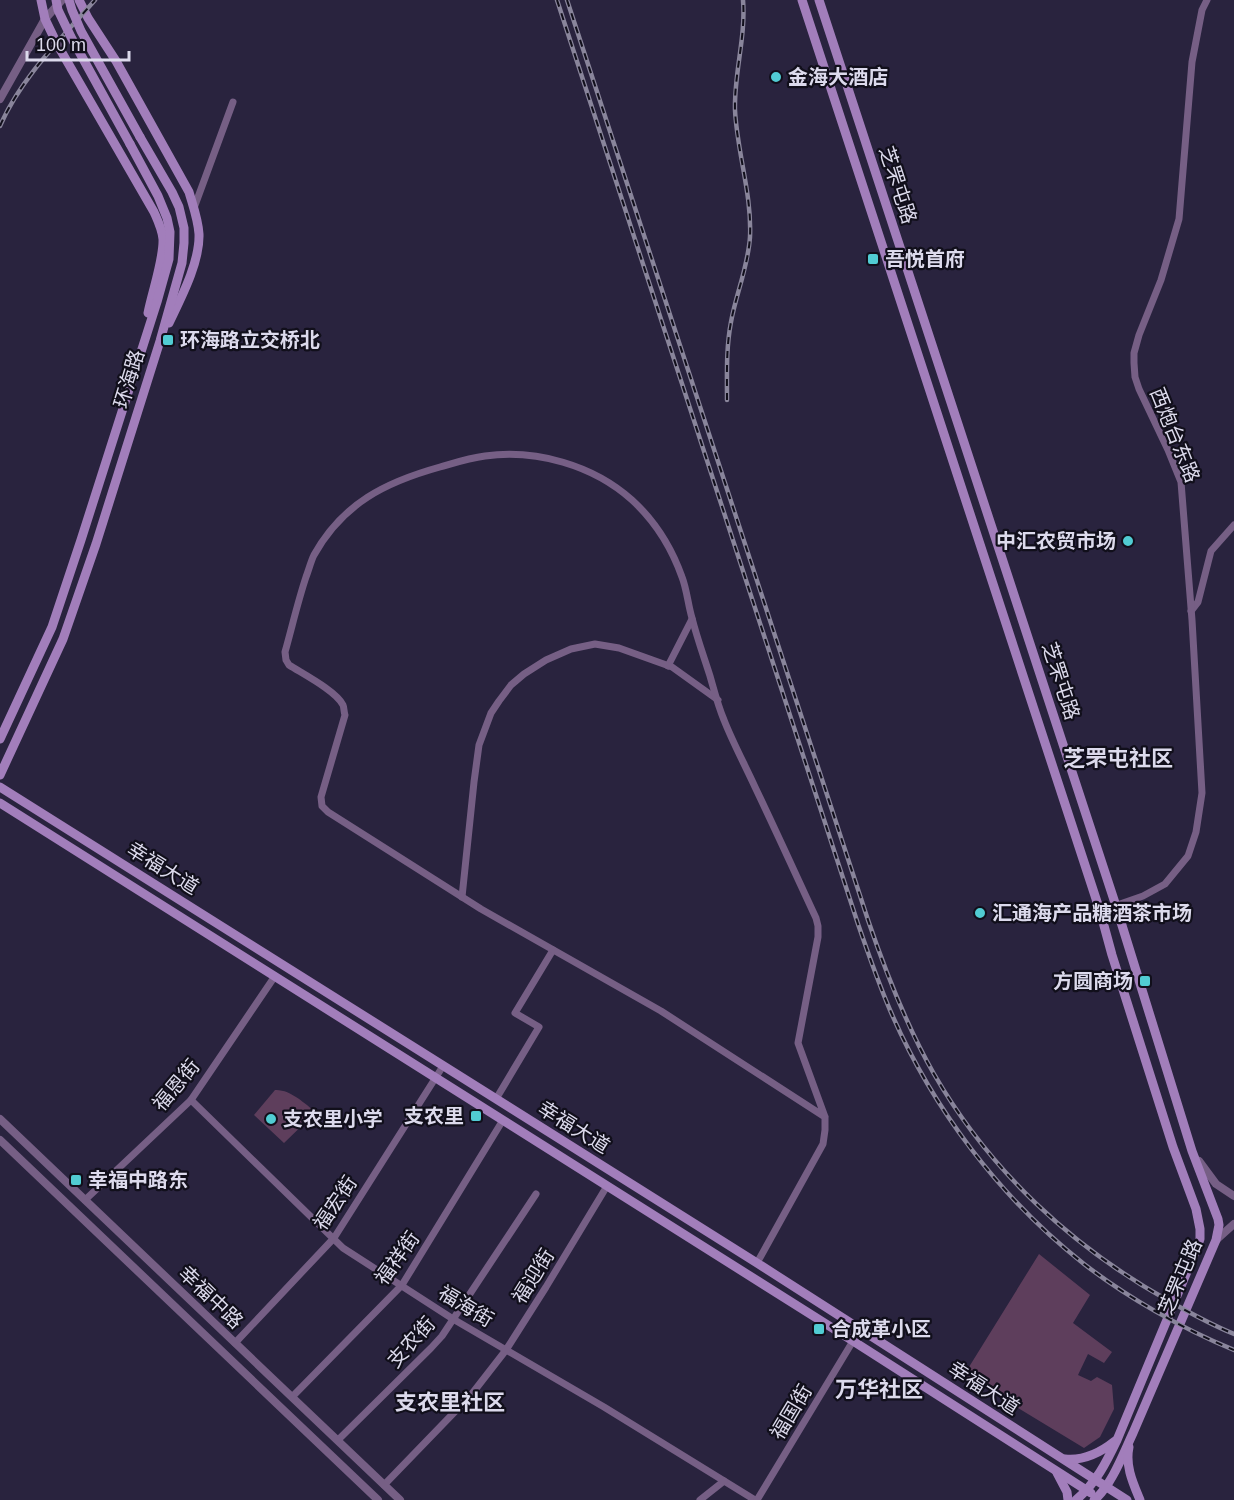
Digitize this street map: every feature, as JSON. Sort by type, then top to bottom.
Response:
[{"type":"main road","points":[[41,0],[45,19],[73,73],[161,226],[163,241],[161,258],[148,312],[147,335]]},
{"type":"main road","name":"环海路","points":[[0,739],[52,627],[147,335],[169,259],[170,232],[163,208],[71,37],[58,10],[56,0]]},
{"type":"main road","name":"环海路","points":[[0,776],[63,639],[96,544],[160,341],[182,263],[184,243],[184,228],[179,207],[172,192],[81,31],[69,0]]},
{"type":"main road","points":[[80,0],[88,18],[116,61],[189,192],[194,208],[199,236],[197,251],[189,281],[160,341]]},
{"type":"main road","name":"芝罘屯路","points":[[802,0],[1100,911],[1166,1124],[1196,1209],[1200,1229],[1200,1239],[1196,1250],[1107,1462],[1087,1491],[1076,1500]]},
{"type":"main road","name":"芝罘屯路","points":[[819,0],[1116,906],[1192,1151],[1217,1214],[1219,1225],[1216,1240],[1119,1464],[1098,1499]]},
{"type":"main road","name":"幸福大道","points":[[0,787],[758,1263],[1127,1500]]},
{"type":"main road","name":"幸福大道","points":[[0,803],[853,1341],[1098,1499]]},
{"type":"main road","points":[[1133,1433],[1128,1450],[1129,1469],[1140,1500]]},
{"type":"main road","points":[[1060,1458],[1073,1460],[1099,1453],[1117,1440]]},
{"type":"main road","points":[[1054,1469],[1064,1483],[1068,1500]]},
{"type":"street","points":[[0,99],[45,19],[62,0]]},
{"type":"street","name":"西炮台东路","points":[[1100,911],[1143,896],[1165,884],[1188,856],[1196,832],[1202,793],[1181,482],[1139,389],[1135,377],[1134,353],[1161,280],[1179,219],[1192,62],[1202,10],[1207,0]]},
{"type":"street","points":[[194,208],[233,102]]},
{"type":"street","points":[[758,1263],[823,1144],[825,1117],[798,1043],[818,937],[818,926],[724,720],[692,619],[683,579],[662,536],[632,500],[610,484],[561,462],[535,456],[506,454],[463,460],[417,473],[375,492],[352,507],[329,533],[314,556],[301,592],[285,652],[289,665],[331,692],[344,706],[345,715],[321,797],[322,806],[337,818],[462,897],[661,1011],[825,1117]]},
{"type":"street","points":[[1191,611],[1198,602],[1211,551],[1234,525]]},
{"type":"street","points":[[668,666],[692,619]]},
{"type":"street","points":[[462,897],[479,745],[491,713],[511,685],[546,660],[571,649],[595,644],[619,648],[668,666],[718,700]]},
{"type":"street","points":[[496,1099],[539,1027],[515,1013],[554,950]]},
{"type":"street","name":"福恩街","points":[[85,1200],[191,1100],[275,976]]},
{"type":"street","name":"福宏街","points":[[235,1343],[334,1238],[443,1066]]},
{"type":"street","name":"福海街","points":[[191,1100],[343,1248],[453,1319],[604,1407],[756,1500]]},
{"type":"street","name":"幸福中路","points":[[0,1119],[400,1500]]},
{"type":"street","name":"福祥街","points":[[292,1397],[402,1286],[503,1120]]},
{"type":"street","name":"幸福中路","points":[[0,1140],[378,1500]]},
{"type":"street","points":[[1192,1151],[1216,1184],[1234,1196]]},
{"type":"street","name":"福迎街","points":[[384,1485],[471,1395],[506,1350],[607,1186]]},
{"type":"street","name":"支农街","points":[[338,1440],[442,1336],[536,1194]]},
{"type":"street","points":[[1216,1240],[1234,1224]]},
{"type":"street","name":"福国街","points":[[756,1500],[853,1341]]},
{"type":"street","points":[[700,1500],[724,1481]]},
{"type":"shaded area","points":[[275,1090],[292,1094],[316,1112],[284,1143],[254,1115]]},
{"type":"shaded area","points":[[1039,1254],[1090,1295],[1073,1323],[1112,1352],[1104,1363],[1088,1354],[1078,1375],[1091,1381],[1097,1377],[1112,1385],[1114,1409],[1100,1437],[1084,1448],[964,1375]]},
{"type":"railway","points":[[0,126],[30,76],[95,0]]},
{"type":"railway","points":[[557,0],[858,924],[873,967],[907,1046],[926,1082],[971,1149],[1024,1210],[1053,1238],[1101,1277],[1137,1301],[1176,1323],[1234,1350]]},
{"type":"railway","points":[[567,0],[868,920],[889,979],[914,1037],[956,1109],[1007,1174],[1036,1204],[1067,1231],[1133,1280],[1234,1334]]},
{"type":"railway","points":[[727,400],[729,332],[747,259],[750,237],[749,205],[735,110],[743,28],[743,0]]},
{"type":"place","name":"金海大酒店","points":[[776,77]]},
{"type":"place","name":"吾悦首府","points":[[873,259]]},
{"type":"place","name":"环海路立交桥北","points":[[168,340]]},
{"type":"place","name":"中汇农贸市场","points":[[1128,541]]},
{"type":"place","name":"汇通海产品糖酒茶市场","points":[[980,913]]},
{"type":"place","name":"方圆商场","points":[[1145,981]]},
{"type":"place","name":"支农里","points":[[476,1116]]},
{"type":"place","name":"支农里小学","points":[[271,1119]]},
{"type":"place","name":"幸福中路东","points":[[76,1180]]},
{"type":"place","name":"合成革小区","points":[[819,1329]]},
{"type":"district","name":"芝罘屯社区","points":[[1118,758]]},
{"type":"district","name":"万华社区","points":[[879,1389]]},
{"type":"district","name":"支农里社区","points":[[450,1402]]}]
